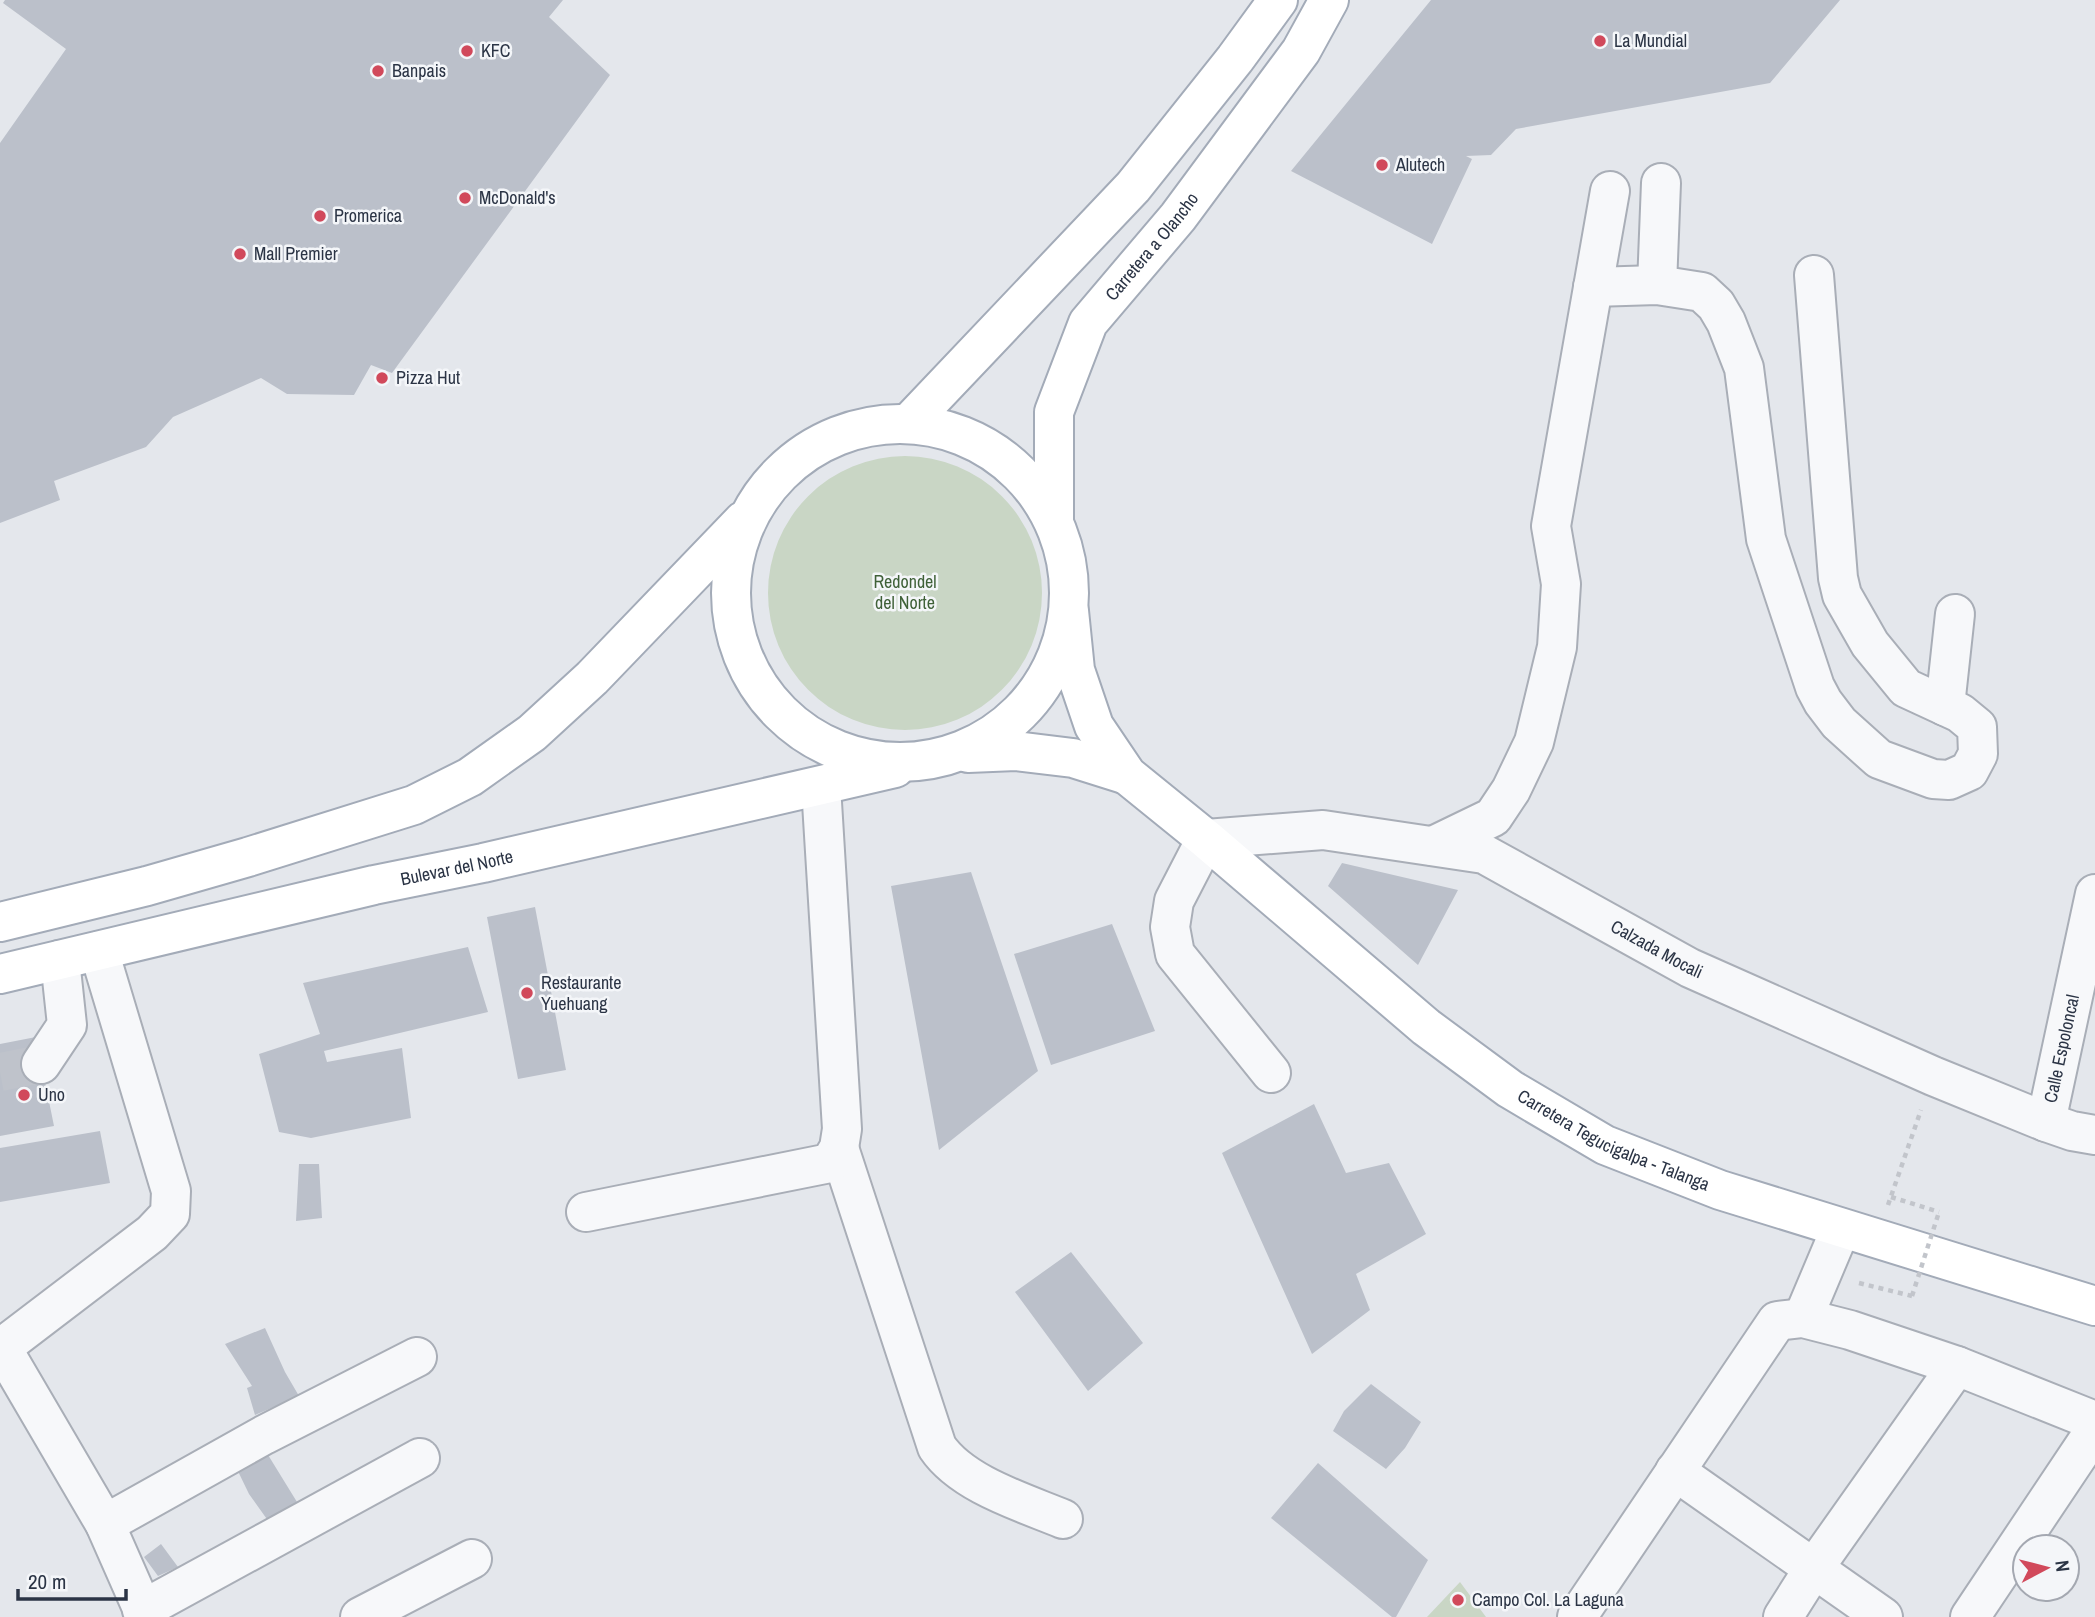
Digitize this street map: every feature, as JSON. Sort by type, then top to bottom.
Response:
[{"type":"main road","points":[[909,423],[1133,187],[1235,59],[1278,0]]},
{"type":"main road","name":"Carretera a Olancho","points":[[1054,521],[1054,412],[1088,323],[1178,217],[1301,51],[1329,0]]},
{"type":"main road","points":[[0,922],[147,886],[248,857],[414,805],[470,777],[532,733],[592,678],[749,514],[777,474],[808,450],[863,427],[909,423],[954,432],[995,452],[1029,482],[1054,521],[1067,565],[1075,670],[1094,726],[1127,775],[1206,839]]},
{"type":"main road","points":[[749,514],[733,565],[732,616],[747,665],[775,709],[815,741],[863,760],[914,763],[960,754],[1016,751],[1073,758],[1127,775]]},
{"type":"main road","points":[[960,754],[1001,731],[1034,698],[1058,657],[1069,611]]},
{"type":"main road","name":"Bulevar del Norte","points":[[0,974],[374,885],[914,763]]},
{"type":"main road","name":"Carretera Tegucigalpa - Talanga","points":[[1206,839],[1426,1027],[1510,1089],[1605,1146],[1720,1189],[2095,1306]]},
{"type":"street","points":[[1657,285],[1661,183]]},
{"type":"street","points":[[1433,846],[1493,817],[1511,790],[1534,742],[1557,647],[1561,584],[1551,526],[1610,191]]},
{"type":"street","points":[[1593,287],[1657,285],[1702,292],[1716,305],[1737,346],[1744,368],[1766,539],[1815,687],[1839,723],[1879,759],[1933,779],[1949,780],[1969,771],[1978,754],[1979,738],[1976,727],[1961,713],[1906,688],[1870,644],[1842,595],[1838,578],[1814,275]]},
{"type":"street","points":[[1945,706],[1955,614]]},
{"type":"street","points":[[586,1213],[830,1163],[839,1148],[842,1129],[821,786]]},
{"type":"street","name":"Calzada Mocali","points":[[1206,839],[1323,830],[1484,854],[1690,968],[1933,1076],[2046,1122],[2095,1135]]},
{"type":"street","points":[[1206,839],[1174,901],[1170,928],[1175,954],[1271,1073]]},
{"type":"street","name":"Calle Espoloncal","points":[[2046,1122],[2095,894]]},
{"type":"street","points":[[99,951],[171,1191],[170,1214],[152,1233],[1,1348],[105,1524],[144,1613],[420,1458]]},
{"type":"street","points":[[41,1064],[67,1025],[60,960]]},
{"type":"street","points":[[839,1148],[937,1447],[947,1461],[988,1488],[1063,1519]]},
{"type":"street","points":[[1803,1318],[1859,1233]]},
{"type":"street","points":[[1577,1617],[1777,1321],[1803,1318],[1850,1330],[1957,1366],[2095,1421]]},
{"type":"street","points":[[105,1524],[264,1435],[418,1357]]},
{"type":"street","points":[[1783,1617],[1814,1568],[1957,1366]]},
{"type":"street","points":[[1970,1617],[2095,1430]]},
{"type":"street","points":[[1675,1471],[1883,1617]]},
{"type":"street","points":[[360,1617],[472,1559]]},
{"type":"path","points":[[1859,1233],[1891,1197],[1933,1076]]},
{"type":"path","points":[[1891,1197],[1939,1212],[1912,1296]]},
{"type":"green space","name":"Redondel del Norte","points":[[905,456],[932,459],[957,466],[981,479],[1002,496],[1019,517],[1032,541],[1039,566],[1042,593],[1039,620],[1032,645],[1019,669],[1002,690],[981,707],[957,720],[932,727],[905,730],[878,727],[853,720],[829,707],[808,690],[791,669],[778,645],[771,620],[768,593],[771,566],[778,541],[791,517],[808,496],[829,479],[853,466],[878,459]]},
{"type":"green space","name":"Campo Col. La Laguna","points":[[1460,1582],[1486,1617],[1427,1617]]},
{"type":"building","name":"Mall Premier","points":[[5,0],[563,0],[549,17],[610,75],[392,373],[371,365],[354,395],[287,394],[261,378],[173,417],[146,447],[54,481],[60,500],[0,523],[0,143],[66,49],[3,3]]},
{"type":"building","name":"La Mundial","points":[[1431,0],[1840,0],[1770,83],[1516,129],[1491,155],[1466,156],[1472,159],[1432,244],[1291,171]]},
{"type":"building","points":[[1342,863],[1458,890],[1418,965],[1328,886]]},
{"type":"building","points":[[971,872],[1038,1071],[939,1150],[891,886]]},
{"type":"building","name":"Restaurante Yuehuang","points":[[535,907],[566,1070],[518,1079],[487,917]]},
{"type":"building","points":[[1112,924],[1155,1031],[1051,1065],[1014,954]]},
{"type":"building","points":[[468,947],[488,1012],[324,1051],[327,1062],[402,1048],[411,1118],[311,1138],[279,1132],[259,1054],[320,1034],[303,983]]},
{"type":"building","name":"Uno","points":[[36,1037],[54,1126],[0,1136],[0,1044]]},
{"type":"building","points":[[1314,1104],[1346,1173],[1389,1163],[1426,1234],[1356,1274],[1370,1310],[1312,1354],[1222,1153]]},
{"type":"building","points":[[100,1131],[110,1183],[0,1202],[0,1148]]},
{"type":"building","points":[[299,1164],[319,1164],[322,1218],[296,1221]]},
{"type":"building","points":[[1071,1252],[1143,1343],[1088,1391],[1015,1292]]},
{"type":"building","points":[[265,1328],[299,1396],[255,1415],[247,1388],[252,1386],[225,1344]]},
{"type":"building","points":[[1371,1384],[1421,1422],[1405,1448],[1386,1469],[1333,1431],[1344,1411]]},
{"type":"building","points":[[265,1450],[297,1502],[269,1522],[249,1494],[234,1463]]},
{"type":"building","points":[[1318,1463],[1428,1560],[1396,1617],[1392,1617],[1271,1518]]},
{"type":"building","points":[[161,1544],[178,1567],[158,1576],[144,1557]]},
{"type":"tunnel","points":[[0,1072],[41,1064]]},
{"type":"place","name":"La Mundial","points":[[1600,41]]},
{"type":"place","name":"KFC","points":[[467,51]]},
{"type":"place","name":"Banpais","points":[[378,71]]},
{"type":"place","name":"Alutech","points":[[1382,165]]},
{"type":"place","name":"McDonald's","points":[[465,198]]},
{"type":"place","name":"Promerica","points":[[320,216]]},
{"type":"place","name":"Mall Premier","points":[[240,254]]},
{"type":"place","name":"Pizza Hut","points":[[382,378]]},
{"type":"place","name":"Restaurante Yuehuang","points":[[527,993]]},
{"type":"place","name":"Uno","points":[[24,1095]]},
{"type":"place","name":"Campo Col. La Laguna","points":[[1458,1600]]}]
